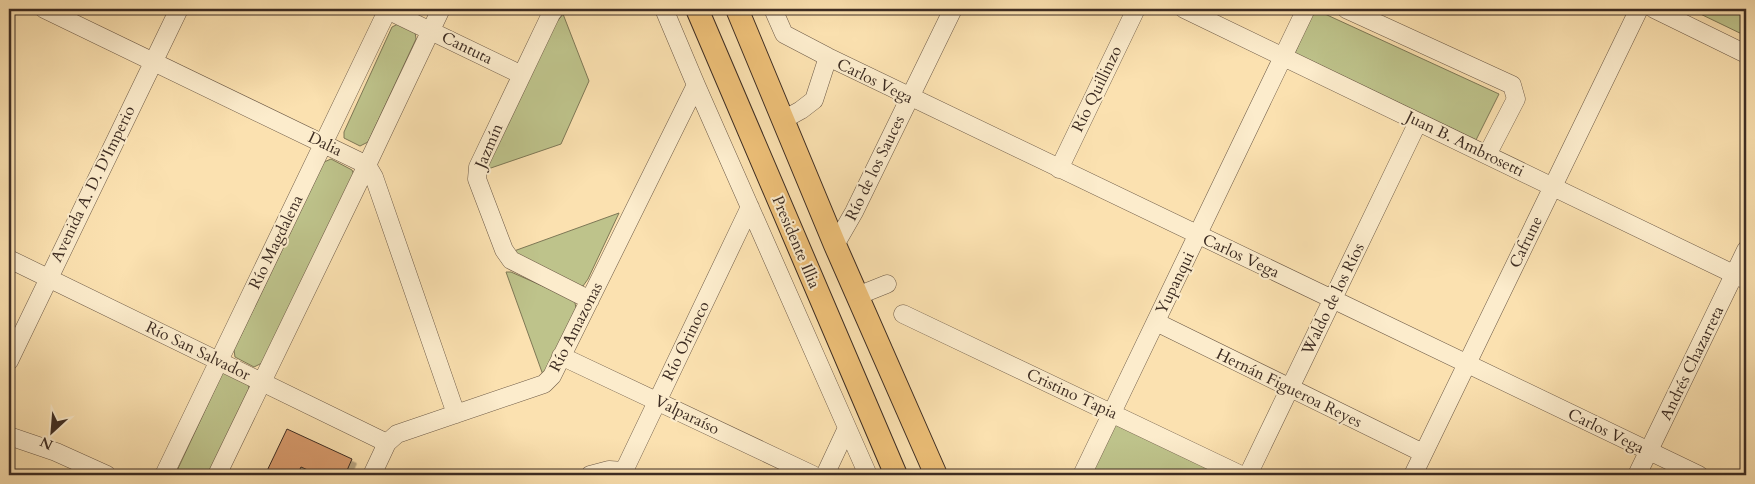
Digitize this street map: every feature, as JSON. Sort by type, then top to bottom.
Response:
[{"type":"main road","name":"Presidente Illia","points":[[697,9],[896,475]]},
{"type":"main road","points":[[737,9],[835,245],[936,475]]},
{"type":"street","name":"Dalia","points":[[44,9],[367,165]]},
{"type":"street","name":"Avenida A. D. D'Imperio","points":[[9,361],[179,9]]},
{"type":"street","name":"Cantuta","points":[[387,9],[522,75]]},
{"type":"street","name":"Río Magdalena","points":[[164,475],[387,9]]},
{"type":"street","points":[[217,475],[440,9]]},
{"type":"street","name":"Jazmín","points":[[555,9],[478,167],[476,179],[504,250],[511,260],[590,300]]},
{"type":"street","points":[[664,9],[868,475]]},
{"type":"street","name":"Carlos Vega","points":[[773,9],[784,34],[828,57],[1698,475]]},
{"type":"street","name":"Río de los Sauces","points":[[835,245],[854,212],[953,9]]},
{"type":"street","name":"Río Quillinzo","points":[[1059,169],[1136,9]]},
{"type":"street","name":"Juan B. Ambrosetti","points":[[1184,9],[1740,277]]},
{"type":"street","name":"Yupanqui","points":[[1082,475],[1306,9]]},
{"type":"street","points":[[1346,9],[1512,85],[1516,98],[1487,155]]},
{"type":"street","name":"Cafrune","points":[[1413,475],[1638,9]]},
{"type":"street","points":[[1654,9],[1746,54]]},
{"type":"street","points":[[783,120],[814,100],[828,57]]},
{"type":"street","name":"Río Amazonas","points":[[387,444],[397,434],[544,384],[552,376],[696,85]]},
{"type":"street","name":"Waldo de los Ríos","points":[[1248,475],[1418,122]]},
{"type":"street","points":[[367,165],[374,176],[456,414]]},
{"type":"street","name":"Río Orinoco","points":[[623,473],[750,207]]},
{"type":"street","name":"Andrés Chazarreta","points":[[1637,475],[1740,277],[1746,250]]},
{"type":"street","name":"Río San Salvador","points":[[9,259],[262,381],[387,444]]},
{"type":"street","points":[[857,296],[887,284]]},
{"type":"street","name":"Cristino Tapia","points":[[903,314],[1241,475]]},
{"type":"street","name":"Hernán Figueroa Reyes","points":[[1156,322],[1423,453]]},
{"type":"street","name":"Valparaíso","points":[[561,356],[813,475]]},
{"type":"street","points":[[824,475],[847,428]]},
{"type":"street","points":[[9,436],[56,452],[107,475]]},
{"type":"street","points":[[372,475],[387,444]]},
{"type":"street","points":[[590,475],[608,470],[623,473]]},
{"type":"green space","points":[[1314,9],[1499,94],[1476,140],[1295,53]]},
{"type":"green space","points":[[1690,9],[1746,9],[1746,36]]},
{"type":"green space","points":[[563,14],[589,81],[561,144],[485,170],[556,23]]},
{"type":"green space","points":[[398,24],[415,32],[416,39],[368,142],[360,146],[344,138],[344,132],[392,27]]},
{"type":"green space","points":[[331,159],[352,170],[354,175],[262,363],[254,367],[235,357],[234,350],[324,162]]},
{"type":"green space","points":[[619,213],[583,286],[577,286],[519,260],[514,251]]},
{"type":"green space","points":[[506,272],[511,272],[572,299],[575,303],[576,308],[543,375]]},
{"type":"green space","points":[[228,372],[248,382],[249,389],[208,475],[175,475],[222,374]]},
{"type":"green space","points":[[1114,419],[1228,475],[1086,475]]},
{"type":"building","points":[[287,429],[352,459],[345,475],[319,475],[301,467],[297,475],[265,475]]}]
